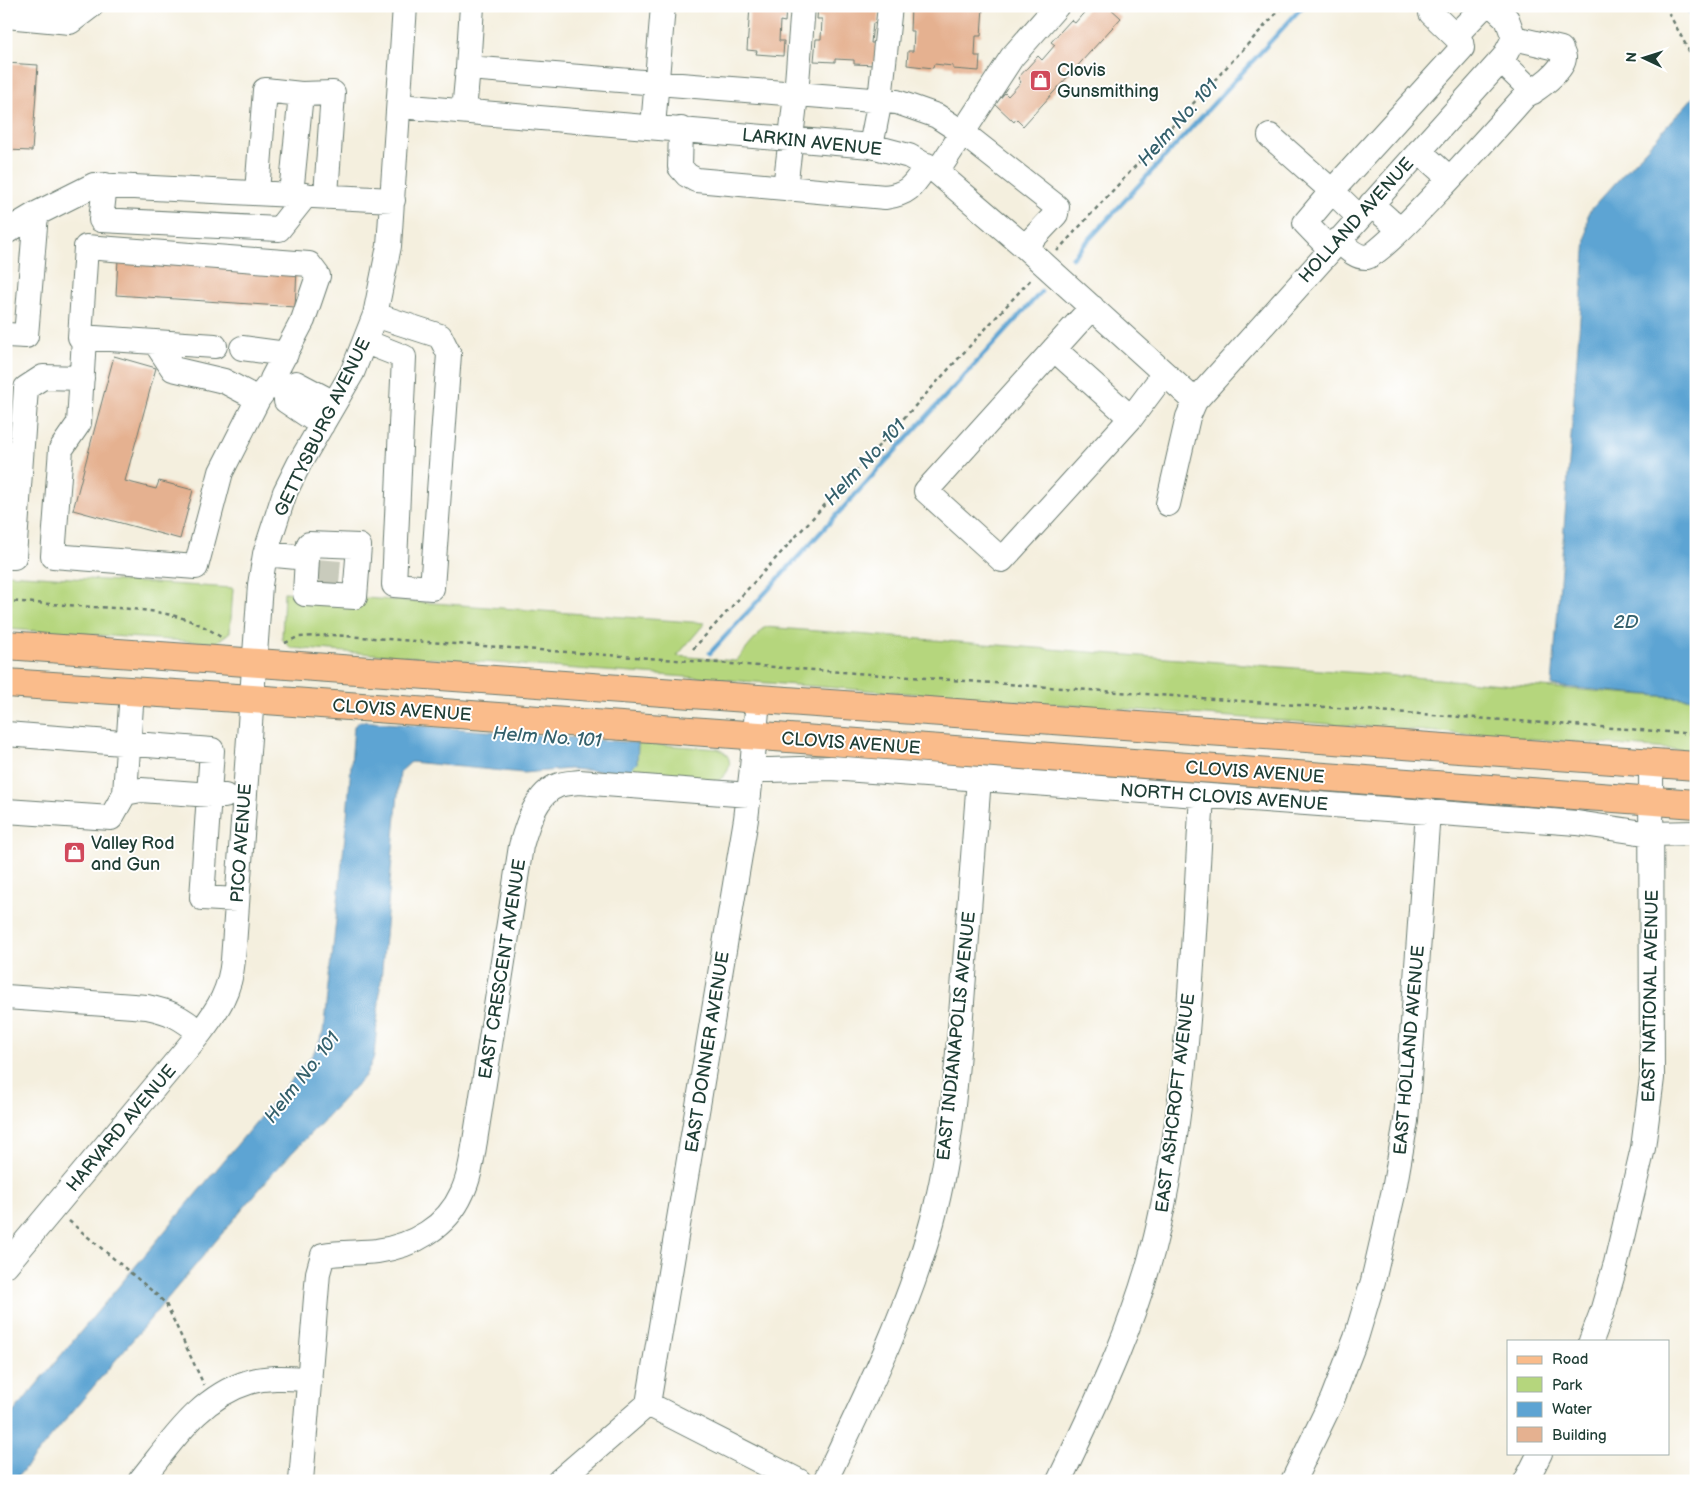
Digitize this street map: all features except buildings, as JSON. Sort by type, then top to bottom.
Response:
[{"type":"main road","name":"CLOVIS AVENUE","points":[[6,645],[255,654],[758,699],[1696,766]]},
{"type":"main road","name":"CLOVIS AVENUE","points":[[6,683],[252,699],[1696,804]]},
{"type":"street","points":[[6,16],[70,22],[91,6]]},
{"type":"street","name":"GETTYSBURG AVENUE","points":[[252,699],[260,584],[265,554],[286,492],[299,464],[352,373],[375,316],[389,246],[405,6]]},
{"type":"street","points":[[464,111],[472,6]]},
{"type":"street","points":[[652,127],[663,6]]},
{"type":"street","points":[[785,188],[792,138],[802,6]]},
{"type":"street","points":[[871,146],[880,100],[890,6]]},
{"type":"street","points":[[681,129],[680,167],[687,175],[696,180],[885,198],[897,196],[912,187],[932,169],[963,133],[1012,57],[1057,6]]},
{"type":"street","points":[[1455,36],[1484,6]]},
{"type":"street","points":[[1431,13],[1462,42],[1462,48],[1305,223],[1334,244],[1362,257],[1369,257],[1377,252],[1400,230],[1525,96],[1541,87],[1563,64],[1564,57],[1561,49],[1514,38],[1508,19],[1494,6]]},
{"type":"street","name":"HOLLAND AVENUE","points":[[1195,401],[1334,244],[1501,61],[1514,38]]},
{"type":"street","points":[[1501,61],[1533,92]]},
{"type":"street","points":[[468,68],[898,102],[937,116],[963,133],[1057,207],[1056,214],[1025,248]]},
{"type":"street","points":[[105,185],[101,220],[279,229],[308,195],[333,93],[301,94],[265,90],[258,192]]},
{"type":"street","points":[[301,94],[308,195]]},
{"type":"street","name":"LARKIN AVENUE","points":[[399,106],[792,138],[871,146],[909,156],[932,169],[1025,248],[1195,401]]},
{"type":"street","points":[[1386,132],[1449,178]]},
{"type":"street","points":[[1270,136],[1332,191],[1400,230]]},
{"type":"street","points":[[6,232],[36,214],[94,185],[393,200]]},
{"type":"street","points":[[6,335],[26,336],[36,214]]},
{"type":"street","points":[[215,346],[80,337],[86,247],[309,264],[318,276],[303,320],[286,354],[279,384],[286,401],[322,425]]},
{"type":"street","points":[[1092,307],[926,491],[1002,560],[1131,418],[1164,374]]},
{"type":"street","points":[[366,342],[404,357],[394,585],[432,588],[449,354],[440,336],[375,316]]},
{"type":"street","points":[[53,556],[61,449],[79,423],[84,338]]},
{"type":"street","points":[[155,342],[173,369],[224,381],[258,399]]},
{"type":"street","points":[[242,348],[286,354]]},
{"type":"street","points":[[1054,349],[1131,418]]},
{"type":"street","points":[[82,378],[43,377],[26,388],[10,557],[53,556],[196,568],[221,472],[258,399],[279,384],[296,383],[334,403]]},
{"type":"street","points":[[1168,504],[1188,417],[1195,401]]},
{"type":"street","points":[[308,544],[360,546],[350,574],[355,597],[305,594],[310,566],[308,544]]},
{"type":"street","points":[[265,554],[310,566]]},
{"type":"street","points":[[6,811],[111,818],[125,793],[132,691]]},
{"type":"street","name":"PICO AVENUE","points":[[228,987],[232,972],[252,699]]},
{"type":"street","name":"EAST DONNER AVENUE","points":[[648,1404],[749,795],[758,699]]},
{"type":"street","points":[[6,734],[212,750],[202,898],[237,900]]},
{"type":"street","name":"EAST NATIONAL AVENUE","points":[[1591,1340],[1602,1312],[1616,1263],[1643,1148],[1652,1078],[1651,763]]},
{"type":"street","name":"NORTH CLOVIS AVENUE","points":[[752,768],[770,770],[831,768],[1577,822],[1651,834],[1696,833]]},
{"type":"street","name":"EAST INDIANAPOLIS AVENUE","points":[[825,1481],[864,1400],[913,1282],[929,1232],[940,1187],[951,1128],[979,779]]},
{"type":"street","name":"EAST CRESCENT AVENUE","points":[[310,1379],[318,1273],[324,1255],[378,1250],[408,1244],[432,1230],[450,1213],[462,1193],[471,1168],[521,846],[536,805],[548,792],[559,784],[579,782],[749,795]]},
{"type":"street","points":[[125,793],[140,790],[244,797]]},
{"type":"street","name":"EAST ASHCROFT AVENUE","points":[[1059,1481],[1102,1391],[1126,1335],[1146,1276],[1159,1225],[1171,1164],[1184,1058],[1202,796]]},
{"type":"street","name":"EAST HOLLAND AVENUE","points":[[1293,1481],[1332,1400],[1356,1338],[1373,1280],[1394,1190],[1406,1121],[1428,811]]},
{"type":"street","name":"HARVARD AVENUE","points":[[6,1265],[200,1033],[217,1010],[228,987]]},
{"type":"street","points":[[6,996],[147,1007],[167,1011],[186,1020],[200,1033]]},
{"type":"street","points":[[140,1481],[193,1417],[208,1402],[227,1390],[250,1382],[268,1379],[310,1379],[301,1481]]},
{"type":"street","points":[[558,1481],[648,1404],[799,1481]]},
{"type":"street","points":[[1526,1481],[1540,1454]]},
{"type":"path","points":[[694,649],[1283,6]]},
{"type":"path","points":[[1665,6],[1696,64]]},
{"type":"path","points":[[6,601],[157,612],[178,616],[196,623],[227,642],[255,654],[282,645],[298,637],[332,635],[1696,734]]},
{"type":"path","points":[[64,1217],[157,1294],[166,1304],[205,1388]]},
{"type":"green space","points":[[6,574],[233,588],[230,632],[216,643],[6,629]]},
{"type":"green space","points":[[284,592],[705,623],[677,656],[736,661],[765,627],[1696,699],[1696,751],[291,648],[282,639]]},
{"type":"green space","points":[[638,743],[718,749],[724,752],[729,760],[728,770],[716,782],[627,773],[637,763]]},
{"type":"water","name":"2D","points":[[1696,94],[1696,699],[1552,686],[1588,213]]},
{"type":"water","points":[[360,721],[638,743],[637,763],[627,773],[570,769],[523,773],[411,762],[400,772],[374,1057],[366,1075],[273,1173],[14,1481],[6,1481],[6,1421],[313,1054],[324,1032],[347,817],[354,726]]},
{"type":"waterway","name":"Helm No. 101","points":[[1072,258],[1303,6]]},
{"type":"waterway","points":[[1687,6],[1696,21]]},
{"type":"waterway","name":"Helm No. 101","points":[[710,653],[1041,292]]},
{"type":"tunnel","points":[[316,571],[342,573]]},
{"type":"place","name":"Clovis Gunsmithing","points":[[1041,80]]},
{"type":"place","name":"Valley Rod and Gun","points":[[75,853]]}]
